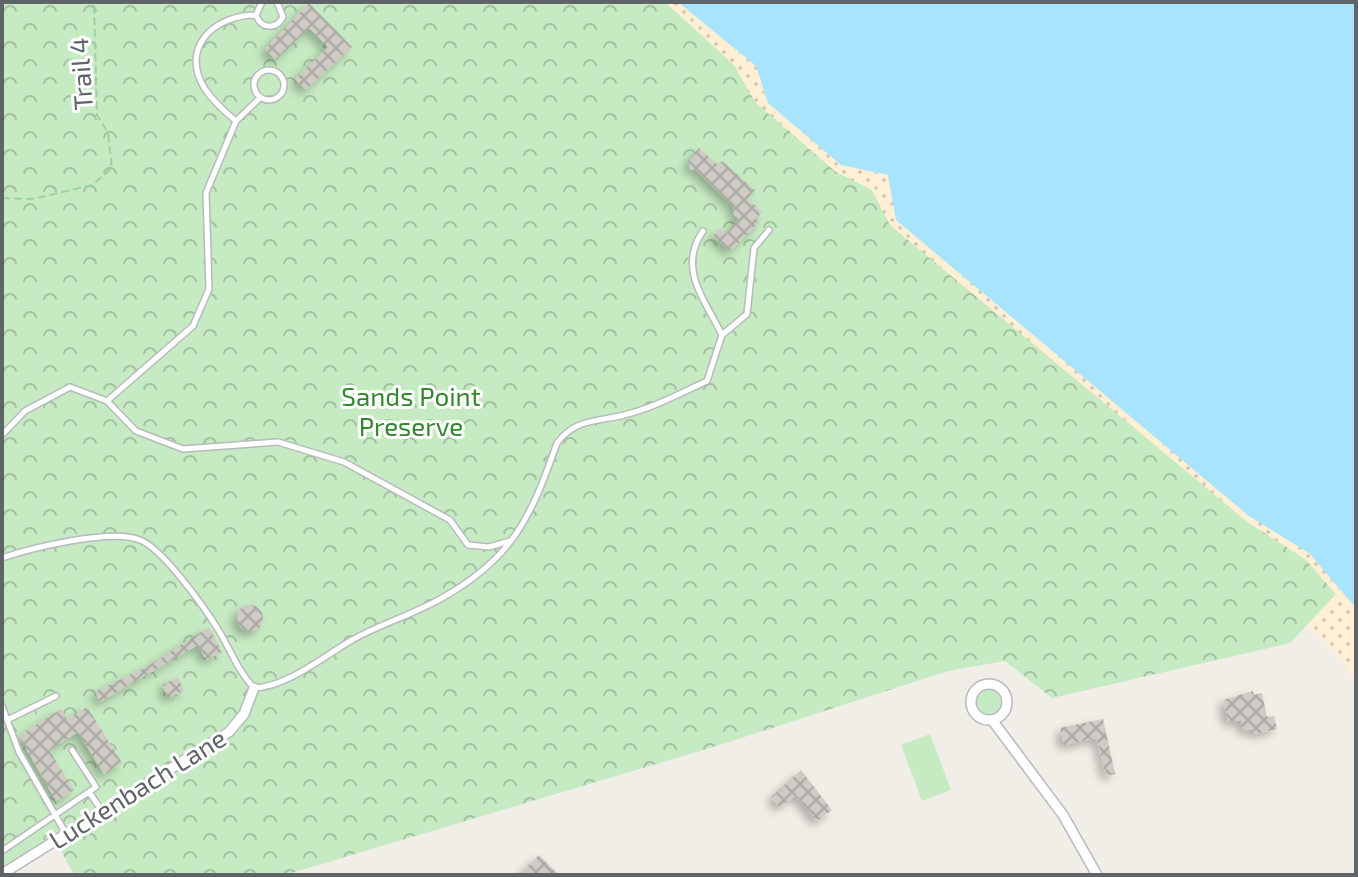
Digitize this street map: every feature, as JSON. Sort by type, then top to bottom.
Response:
[{"type":"street","points":[[992,720],[1006,709],[1007,696],[999,686],[987,683],[973,693],[971,705],[976,715],[992,720],[998,733],[1063,815],[1097,875]]},
{"type":"street","name":"Luckenbach Lane","points":[[2,874],[229,732],[244,714],[254,688]]},
{"type":"lane","points":[[256,15],[262,2]]},
{"type":"lane","points":[[256,15],[264,26],[277,25],[283,13],[277,2]]},
{"type":"lane","points":[[236,121],[203,87],[197,56],[208,30],[235,15],[256,15]]},
{"type":"lane","points":[[271,70],[280,74],[284,83],[279,97],[270,100],[260,98],[255,90],[257,75],[271,70]]},
{"type":"lane","points":[[107,401],[193,326],[209,289],[206,193],[236,121],[260,98]]},
{"type":"lane","points":[[2,558],[117,536],[138,539],[154,548],[191,594],[218,629],[242,675],[254,688],[286,678],[363,634],[442,598],[496,559],[522,530],[557,443],[565,432],[585,420],[626,415],[707,381],[722,335],[747,314],[754,248],[769,230]]},
{"type":"lane","points":[[703,231],[693,245],[690,263],[722,335]]},
{"type":"lane","points":[[2,435],[25,411],[70,387],[107,401],[136,431],[183,449],[278,442],[344,462],[408,494],[450,520],[468,545],[489,547],[513,540]]},
{"type":"lane","points":[[7,720],[56,696]]},
{"type":"lane","points":[[2,706],[19,752],[65,832]]},
{"type":"lane","points":[[2,851],[96,787],[72,750]]},
{"type":"lane","points":[[89,792],[102,811]]},
{"type":"path","name":"Trail 4","points":[[2,198],[33,199],[92,185],[112,168],[108,133],[97,115],[94,2]]},
{"type":"green space","name":"Sands Point Preserve","points":[[2,2],[665,2],[734,65],[755,102],[836,172],[872,190],[890,225],[1246,521],[1305,559],[1336,594],[1290,643],[1052,698],[1005,661],[948,671],[710,748],[285,875],[74,875],[55,839],[2,874]]},
{"type":"green space","points":[[990,689],[999,693],[1003,702],[999,711],[990,715],[981,711],[977,702],[981,693]]},
{"type":"green space","points":[[930,734],[951,790],[922,801],[901,745]]},
{"type":"sand","points":[[583,2],[678,2],[756,66],[768,103],[841,165],[888,175],[896,220],[1249,516],[1309,553],[1356,608],[1356,684],[1343,661],[1309,626]]},
{"type":"water","points":[[678,2],[1356,2],[1356,608],[1309,553],[1249,516],[896,220],[888,175],[841,165],[768,103],[756,66]]},
{"type":"building","points":[[309,3],[352,47],[306,90],[295,79],[328,47],[309,28],[276,60],[265,49]]},
{"type":"building","points":[[699,148],[718,165],[722,161],[755,190],[747,199],[762,212],[756,219],[760,222],[730,251],[713,236],[720,228],[726,234],[739,219],[734,215],[733,206],[695,169],[690,170],[689,160]]},
{"type":"building","points":[[250,605],[259,609],[263,618],[259,627],[250,631],[241,627],[237,618],[241,609]]},
{"type":"building","points":[[209,627],[222,652],[206,660],[198,645],[100,702],[95,692],[148,666]]},
{"type":"building","points":[[178,677],[184,691],[168,698],[162,685]]},
{"type":"building","points":[[1253,691],[1254,695],[1262,693],[1267,717],[1274,716],[1277,729],[1255,734],[1253,729],[1243,731],[1241,720],[1228,722],[1223,700]]},
{"type":"building","points":[[87,707],[122,763],[104,774],[78,732],[49,750],[74,790],[56,801],[19,736],[61,709],[67,719]]},
{"type":"building","points":[[1103,719],[1115,774],[1106,776],[1097,738],[1064,745],[1060,728]]},
{"type":"building","points":[[801,770],[832,810],[817,821],[796,795],[780,807],[771,797]]},
{"type":"building","points":[[539,855],[559,875],[519,875]]}]
